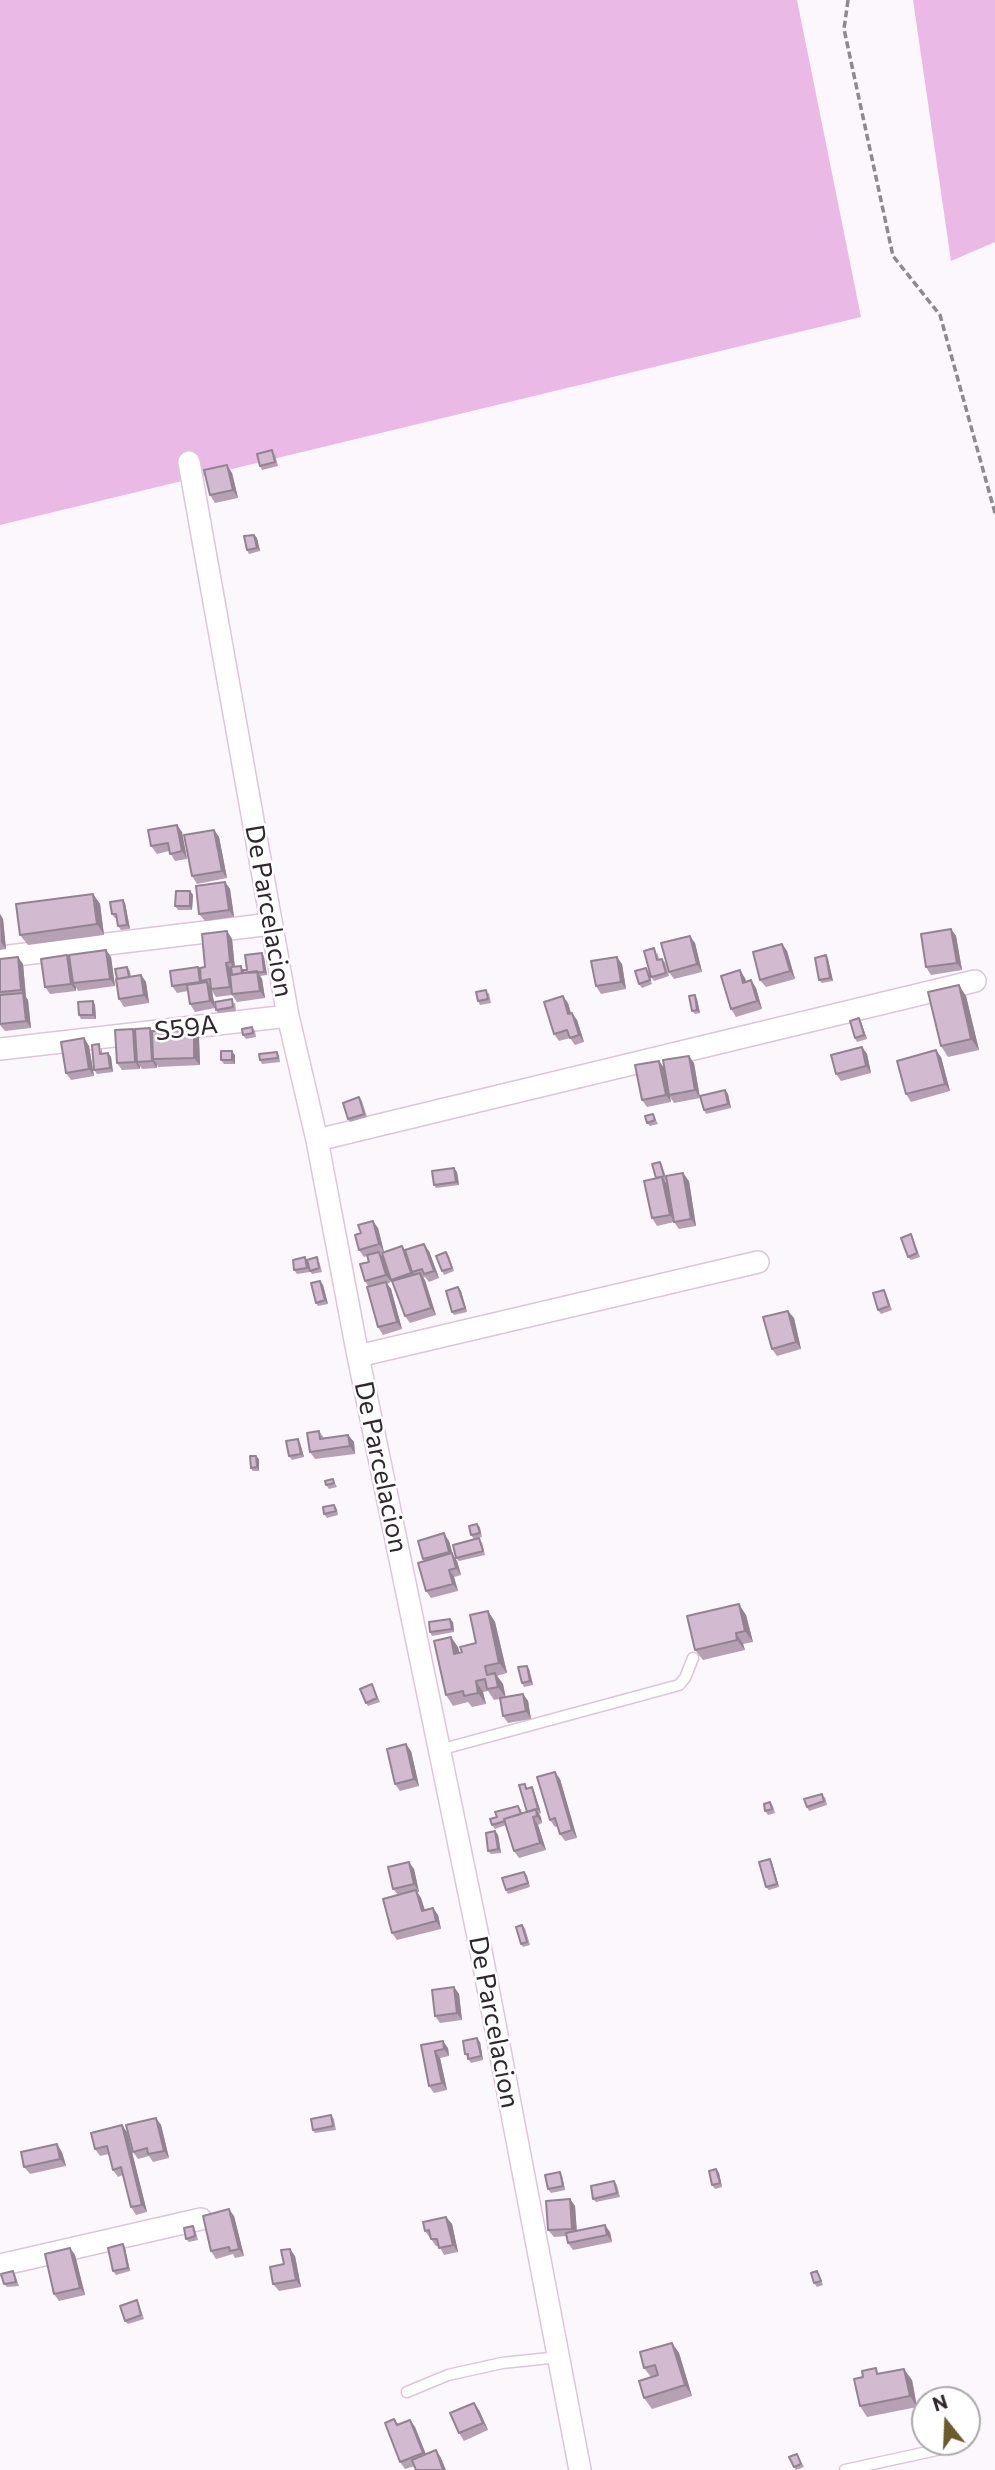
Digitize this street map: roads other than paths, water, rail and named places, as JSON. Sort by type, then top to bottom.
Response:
[{"type":"street","name":"De Parcelacion","points":[[189,462],[288,1016],[317,1140],[580,2470]]},
{"type":"street","points":[[0,957],[271,924]]},
{"type":"street","points":[[317,1140],[975,981]]},
{"type":"street","name":"S59A","points":[[0,1049],[288,1016]]},
{"type":"street","points":[[358,1356],[758,1262]]},
{"type":"street","points":[[0,2265],[201,2220]]},
{"type":"lane","points":[[439,1750],[679,1685],[685,1678],[693,1658]]},
{"type":"lane","points":[[407,2392],[448,2375],[488,2366],[559,2357]]},
{"type":"lane","points":[[845,2470],[911,2456]]}]
